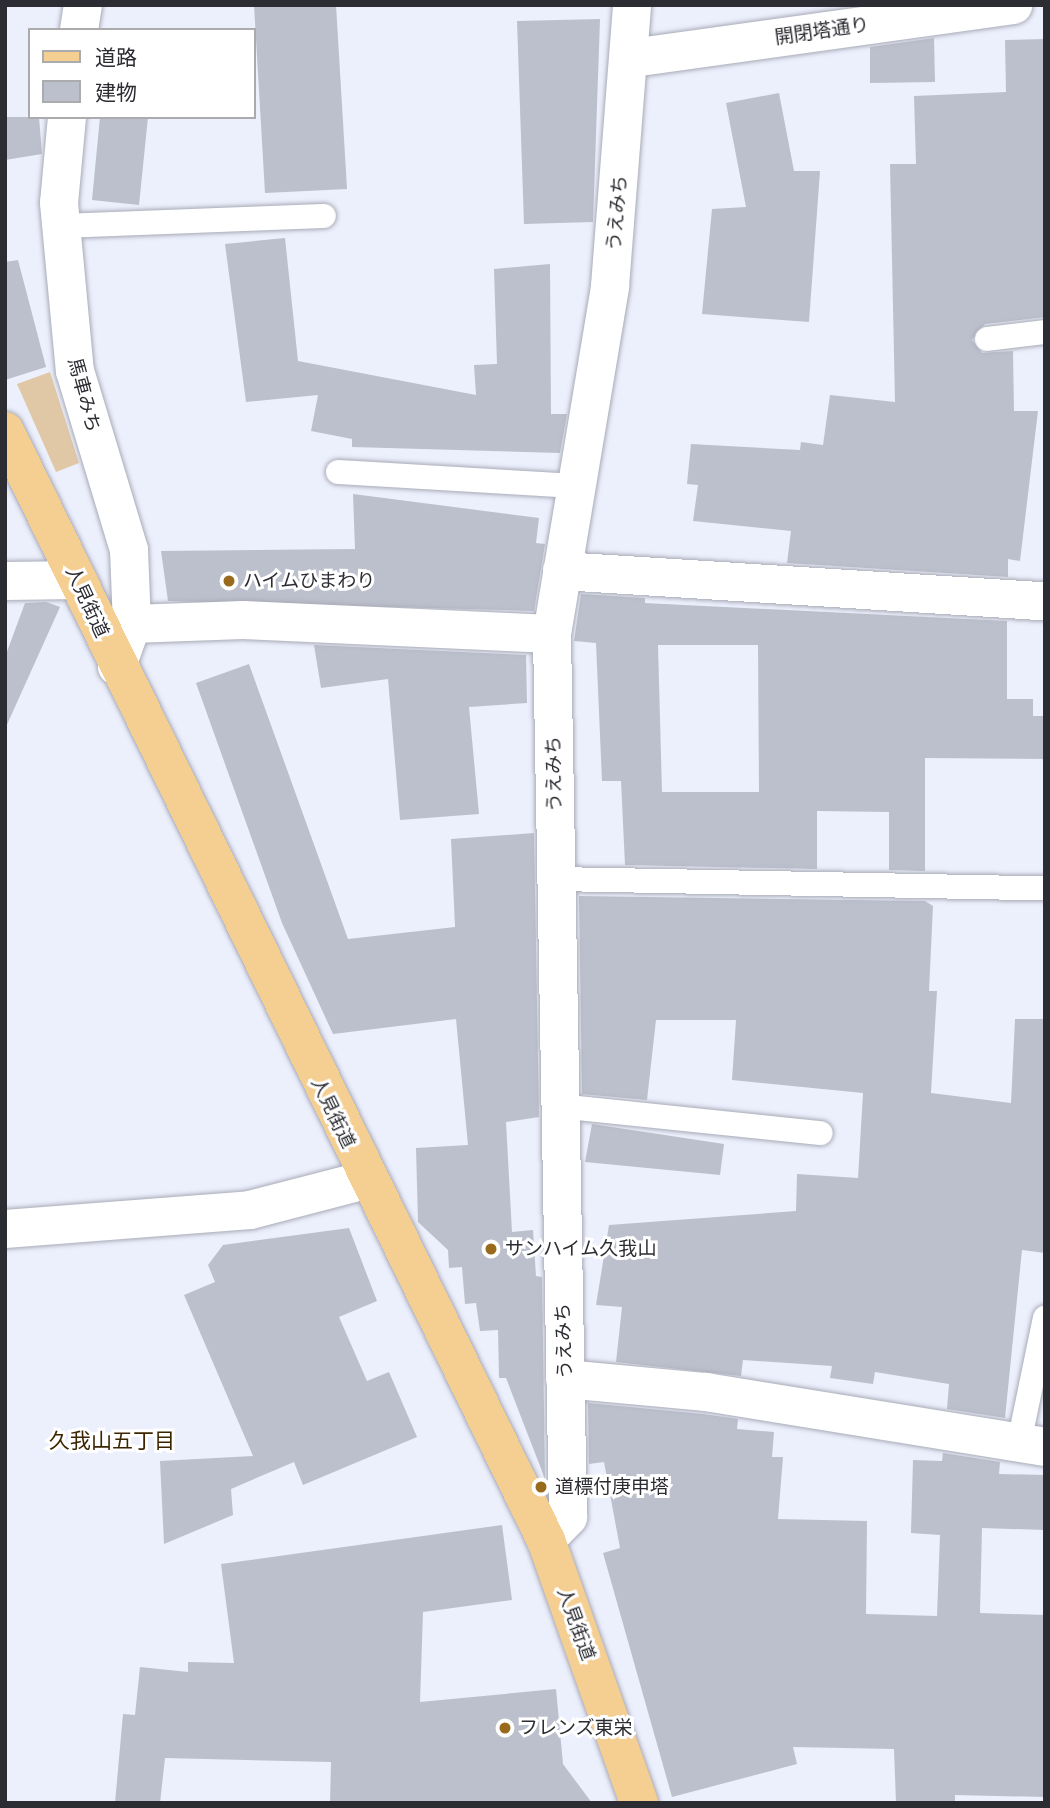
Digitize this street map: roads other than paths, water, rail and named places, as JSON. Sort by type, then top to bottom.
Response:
[{"type":"main road","name":"人見街道","points":[[5,431],[366,1180],[546,1540],[639,1803]]},
{"type":"street","points":[[79,28],[83,5]]},
{"type":"street","name":"うえみち","points":[[546,1540],[568,1517],[558,1106],[552,634],[610,286],[632,58],[632,5]]},
{"type":"street","name":"開閉塔通り","points":[[632,58],[1013,5]]},
{"type":"street","name":"馬車みち","points":[[67,119],[60,226],[75,371],[130,550],[132,624],[117,666]]},
{"type":"street","points":[[562,571],[1045,601]]},
{"type":"street","points":[[5,581],[77,580]]},
{"type":"street","points":[[132,624],[243,620],[552,634]]},
{"type":"street","points":[[5,1229],[250,1210],[366,1180]]},
{"type":"street","points":[[565,1379],[706,1392],[1032,1445]]},
{"type":"lane","points":[[60,226],[324,216]]},
{"type":"lane","points":[[987,340],[1045,332]]},
{"type":"lane","points":[[338,472],[576,486]]},
{"type":"lane","points":[[556,879],[1045,888]]},
{"type":"lane","points":[[558,1106],[821,1133]]},
{"type":"lane","points":[[1032,1445],[1045,1318]]},
{"type":"place","name":"ハイムひまわり","points":[[229,581]]},
{"type":"place","name":"サンハイム久我山","points":[[491,1249]]},
{"type":"place","name":"道標付庚申塔","points":[[541,1487]]},
{"type":"place","name":"フレンズ東栄","points":[[505,1728]]},
{"type":"district","name":"久我山五丁目","points":[[112,1441]]}]
